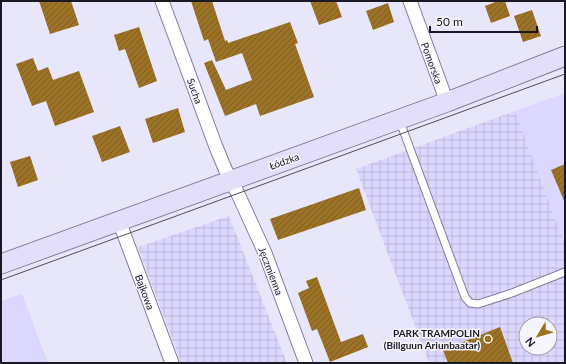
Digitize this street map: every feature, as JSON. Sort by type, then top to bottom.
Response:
[{"type":"main road","name":"Łódzka","points":[[1,264],[446,102],[565,56]]},
{"type":"street","name":"Sucha","points":[[162,1],[216,146],[231,180]]},
{"type":"street","name":"Pomorska","points":[[410,1],[446,102]]},
{"type":"street","name":"Jęczmienna","points":[[231,180],[265,253],[306,363]]},
{"type":"street","name":"Bajkowa","points":[[119,221],[172,363]]},
{"type":"lane","points":[[399,119],[465,297],[470,303],[478,304],[485,302],[565,272]]},
{"type":"shaded area","points":[[565,93],[565,245],[515,111]]},
{"type":"shaded area","points":[[515,111],[565,245],[565,363],[429,363],[356,169]]},
{"type":"shaded area","points":[[229,216],[287,363],[181,363],[138,247]]},
{"type":"shaded area","points":[[22,294],[48,363],[1,363],[1,301]]},
{"type":"building","points":[[39,1],[71,1],[79,25],[50,34]]},
{"type":"building","points":[[191,1],[212,1],[225,41],[227,40],[228,43],[290,22],[298,43],[295,44],[314,97],[260,116],[256,104],[225,116],[204,63],[212,60],[226,90],[252,80],[242,53],[216,62],[208,39],[204,41]]},
{"type":"building","points":[[310,1],[336,1],[342,17],[319,25]]},
{"type":"building","points":[[498,1],[505,1],[510,16],[491,23],[485,6]]},
{"type":"building","points":[[388,3],[394,22],[373,30],[366,11]]},
{"type":"building","points":[[532,10],[541,36],[523,42],[514,16]]},
{"type":"building","points":[[139,27],[157,81],[139,88],[125,49],[119,51],[114,35]]},
{"type":"building","points":[[33,58],[38,71],[48,67],[53,80],[79,71],[94,112],[55,126],[46,101],[32,106],[16,64]]},
{"type":"building","points":[[178,108],[185,132],[153,143],[145,119]]},
{"type":"building","points":[[120,126],[130,152],[102,162],[92,136]]},
{"type":"building","points":[[30,156],[38,180],[18,187],[10,162]]},
{"type":"building","points":[[565,164],[565,203],[551,170]]},
{"type":"building","points":[[359,188],[366,210],[278,240],[270,219]]},
{"type":"building","points":[[317,277],[341,342],[363,334],[368,347],[330,362],[317,329],[312,331],[298,293],[309,288],[306,281]]},
{"type":"building","name":"PARK TRAMPOLIN (Billguun Ariunbaatar)","points":[[500,327],[513,363],[448,363],[443,350]]},
{"type":"tram line","points":[[1,280],[565,74]]},
{"type":"place","name":"PARK TRAMPOLIN (Billguun Ariunbaatar)","points":[[488,339]]}]
